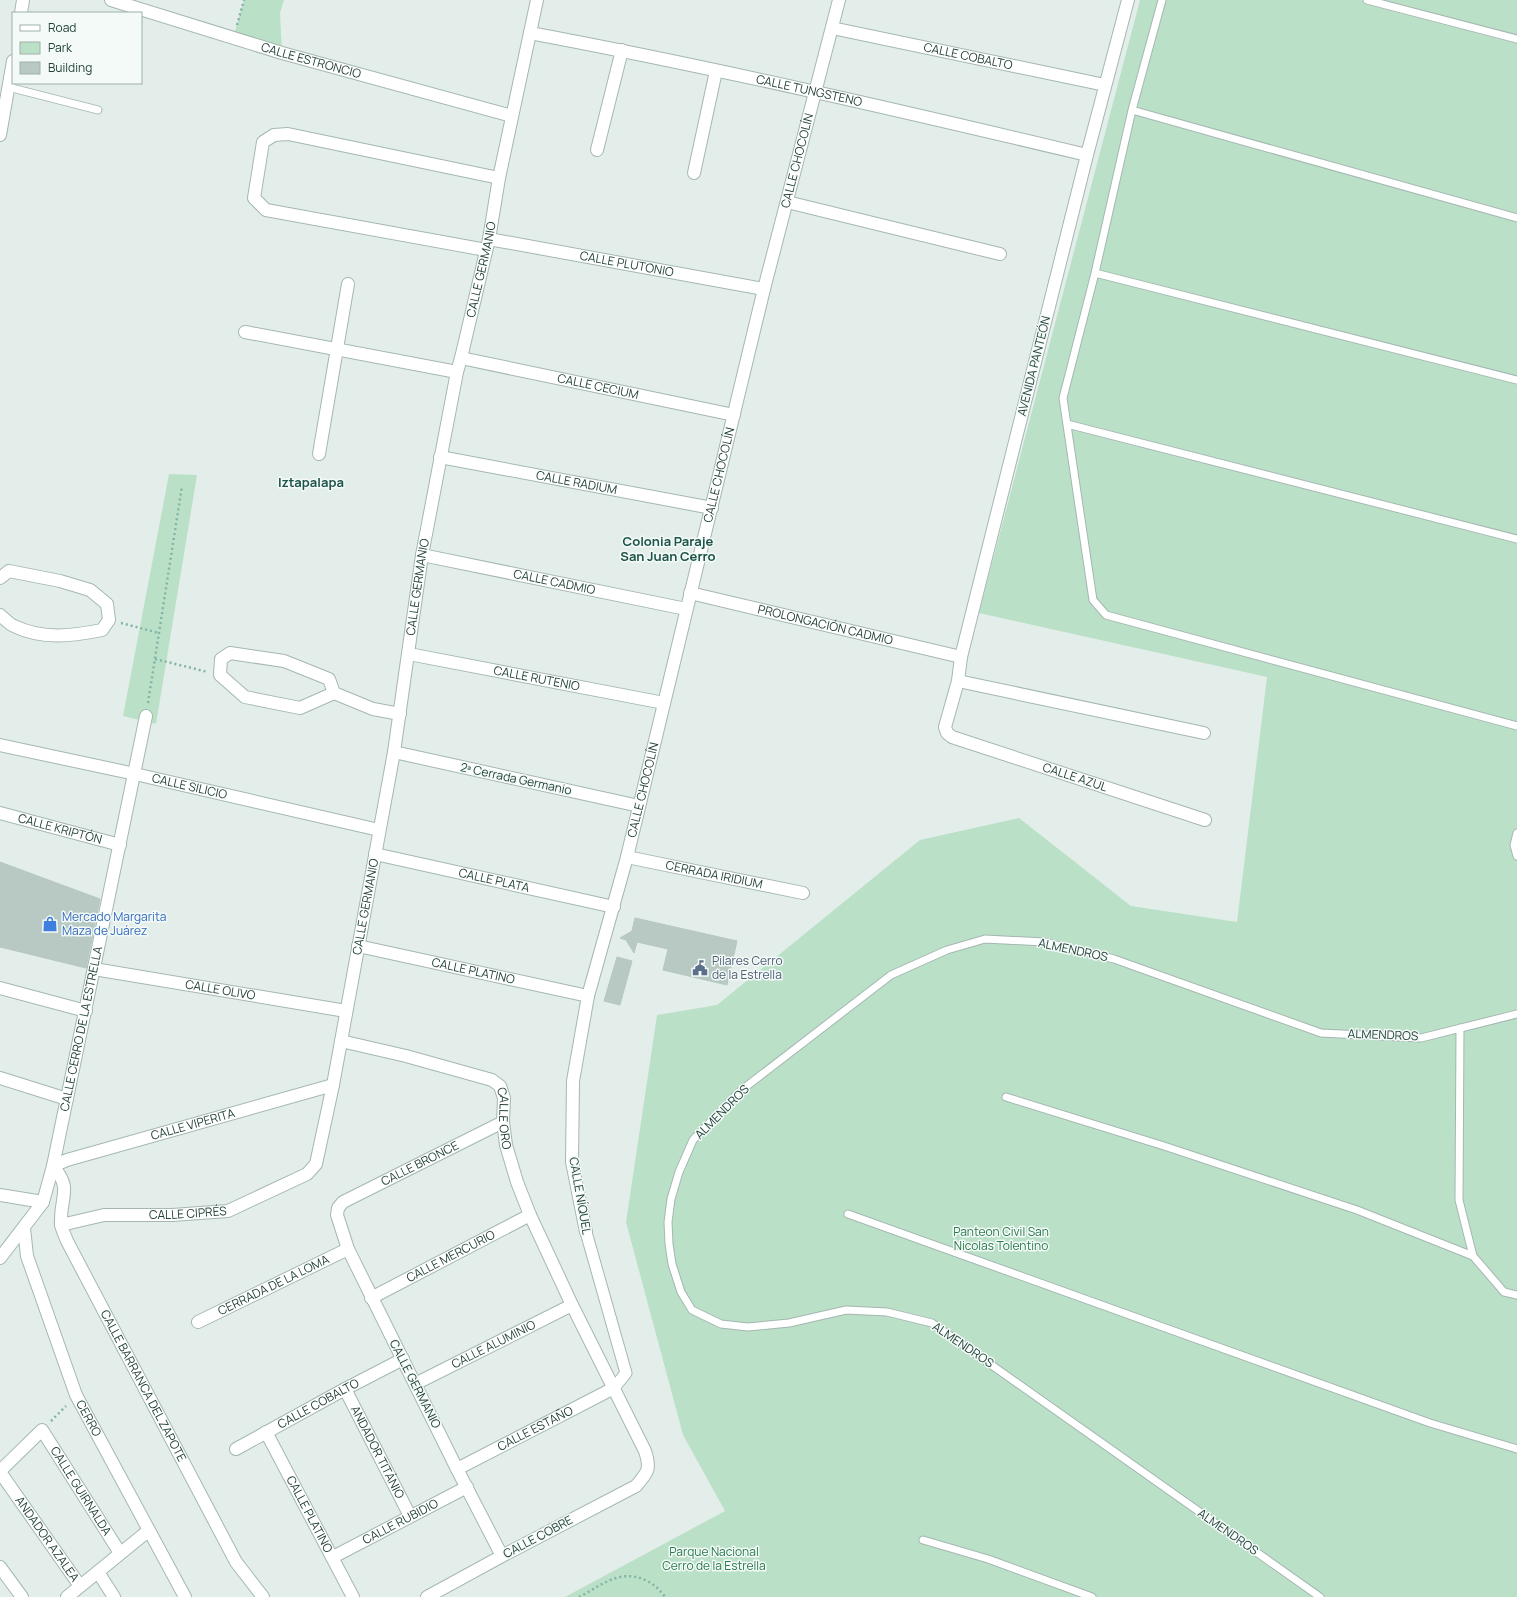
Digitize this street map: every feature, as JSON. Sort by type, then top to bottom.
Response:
[{"type":"street","points":[[21,12],[24,0]]},
{"type":"street","name":"CALLE ESTRONCIO","points":[[111,0],[233,38],[512,116]]},
{"type":"street","name":"CALLE GERMANIO","points":[[307,1174],[316,1164],[333,1085],[394,752],[422,554],[440,457],[457,372],[487,245],[499,178],[537,0]]},
{"type":"street","name":"CALLE CHOCOLÍN","points":[[588,996],[627,857],[764,289],[839,0]]},
{"type":"street","name":"AVENIDA PANTEÓN","points":[[947,733],[945,727],[958,681],[961,657],[1087,155],[1128,0]]},
{"type":"street","name":"CALLE COBALTO","points":[[832,28],[1105,85]]},
{"type":"street","name":"CALLE TUNGSTENO","points":[[530,33],[622,50],[816,91],[1087,155]]},
{"type":"street","points":[[597,150],[622,50]]},
{"type":"street","points":[[0,135],[12,66]]},
{"type":"street","points":[[694,173],[716,71]]},
{"type":"street","name":"CALLE PLUTONIO","points":[[499,178],[288,134],[274,134],[264,142],[254,198],[266,210],[764,289]]},
{"type":"street","points":[[787,202],[1000,254]]},
{"type":"street","points":[[319,454],[348,284]]},
{"type":"street","points":[[245,332],[457,372]]},
{"type":"street","name":"CALLE CECIUM","points":[[461,358],[734,415]]},
{"type":"street","name":"CALLE RADIUM","points":[[440,457],[712,508]]},
{"type":"street","name":"CALLE CADMIO","points":[[422,554],[686,609]]},
{"type":"street","points":[[0,578],[9,571],[60,581],[90,590],[107,604],[109,620],[102,630],[71,636],[42,636],[13,626],[0,615]]},
{"type":"street","name":"PROLONGACIÓN CADMIO","points":[[690,593],[961,657]]},
{"type":"street","points":[[334,693],[329,679],[284,661],[230,653],[221,659],[220,675],[245,697],[300,708],[334,693],[373,709],[400,714]]},
{"type":"street","name":"CALLE RUTENIO","points":[[409,654],[664,703]]},
{"type":"street","points":[[958,681],[1204,733]]},
{"type":"street","name":"CALLE CERRO DE LA ESTRELLA","points":[[43,1202],[53,1166],[86,1011],[146,716]]},
{"type":"street","name":"CALLE AZUL","points":[[947,733],[952,737],[1205,820]]},
{"type":"street","name":"CALLE SILICIO","points":[[0,746],[135,774],[380,830]]},
{"type":"street","name":"2ª Cerrada Germanio","points":[[394,752],[639,806]]},
{"type":"street","name":"CALLE KRIPTÓN","points":[[0,814],[120,845]]},
{"type":"street","name":"CALLE PLATA","points":[[375,854],[614,907]]},
{"type":"street","name":"CERRADA IRIDIUM","points":[[627,857],[803,893]]},
{"type":"street","name":"CALLE PLATINO","points":[[358,946],[588,996]]},
{"type":"street","name":"CALLE OLIVO","points":[[94,969],[346,1011]]},
{"type":"street","points":[[0,988],[86,1011]]},
{"type":"street","name":"CALLE NÍQUEL","points":[[588,996],[573,1081],[572,1162],[586,1232],[626,1373],[614,1388]]},
{"type":"street","name":"CALLE ORO","points":[[340,1041],[406,1056],[492,1080],[500,1086],[504,1098],[503,1122],[506,1145],[518,1182],[530,1215],[572,1305]]},
{"type":"street","points":[[0,1078],[67,1099]]},
{"type":"street","name":"CALLE VIPERITA","points":[[53,1166],[74,1158],[333,1085]]},
{"type":"street","name":"CALLE BRONCE","points":[[338,1208],[343,1202],[503,1122]]},
{"type":"street","name":"CALLE BARRANCA DEL ZAPOTE","points":[[53,1166],[62,1177],[65,1187],[61,1208],[61,1225],[66,1241],[236,1562],[264,1597]]},
{"type":"street","name":"CALLE CIPRÉS","points":[[61,1225],[104,1215],[172,1216],[228,1210],[307,1174]]},
{"type":"street","points":[[0,1195],[43,1202],[0,1258]]},
{"type":"street","name":"CALLE GERMANIO","points":[[338,1208],[338,1223],[348,1249],[457,1469],[502,1556]]},
{"type":"street","name":"CALLE MERCURIO","points":[[372,1298],[530,1215]]},
{"type":"street","name":"CERRO","points":[[24,1228],[27,1256],[76,1395],[148,1531],[185,1597]]},
{"type":"street","name":"CERRADA DE LA LOMA","points":[[198,1322],[348,1249]]},
{"type":"street","points":[[572,1305],[614,1388]]},
{"type":"street","name":"CALLE ALUMINIO","points":[[415,1384],[572,1305]]},
{"type":"street","name":"CALLE COBALTO","points":[[236,1449],[402,1359]]},
{"type":"street","name":"CALLE ESTAÑO","points":[[457,1469],[614,1388]]},
{"type":"street","name":"CALLE COBRE","points":[[427,1597],[636,1486],[646,1474],[649,1463],[645,1451],[614,1388]]},
{"type":"street","name":"ANDADOR TITÁNIO","points":[[345,1389],[410,1516]]},
{"type":"street","name":"CALLE GUIRNALDA","points":[[0,1472],[42,1430],[120,1553]]},
{"type":"street","name":"CALLE PLATINO","points":[[266,1432],[353,1597]]},
{"type":"street","name":"ANDADOR AZALEA","points":[[0,1472],[80,1586]]},
{"type":"street","name":"CALLE RUBIDIO","points":[[333,1557],[467,1487]]},
{"type":"street","points":[[67,1597],[148,1531]]},
{"type":"street","points":[[0,1567],[22,1597]]},
{"type":"street","points":[[98,1572],[114,1597]]},
{"type":"lane","points":[[1162,0],[1132,110],[1095,273],[1063,398],[1092,600],[1106,615],[1517,726]]},
{"type":"lane","points":[[1367,0],[1517,40]]},
{"type":"lane","points":[[8,87],[98,110]]},
{"type":"lane","points":[[1132,110],[1517,218]]},
{"type":"lane","points":[[1095,273],[1517,380]]},
{"type":"lane","points":[[1067,424],[1517,539]]},
{"type":"lane","points":[[1517,833],[1514,845],[1517,856]]},
{"type":"lane","name":"ALMENDROS","points":[[1320,1597],[932,1323],[887,1312],[846,1310],[789,1324],[748,1327],[721,1324],[692,1310],[681,1292],[672,1264],[669,1244],[668,1222],[671,1200],[679,1172],[693,1140],[739,1092],[891,975],[946,950],[985,939],[1044,942],[1114,959],[1321,1033],[1421,1038],[1517,1014]]},
{"type":"lane","points":[[1460,1028],[1459,1200],[1473,1256],[1504,1292],[1517,1295]]},
{"type":"lane","points":[[1006,1097],[1164,1146],[1357,1210],[1473,1256]]},
{"type":"lane","points":[[848,1214],[1430,1423],[1517,1449]]},
{"type":"lane","points":[[923,1540],[988,1559],[1092,1597]]},
{"type":"path","points":[[233,38],[244,0]]},
{"type":"path","points":[[146,716],[182,486]]},
{"type":"path","points":[[109,620],[159,633]]},
{"type":"path","points":[[155,659],[220,675]]},
{"type":"path","points":[[580,1597],[615,1578],[628,1575],[649,1581],[660,1590],[665,1597]]},
{"type":"green space","points":[[244,0],[284,0],[280,13],[282,53],[233,38]]},
{"type":"green space","name":"Panteon Civil San Nicolas Tolentino","points":[[1140,0],[1517,0],[1517,1597],[565,1597],[725,1511],[683,1435],[626,1222],[657,1015],[717,1005],[920,840],[1019,818],[1131,906],[1237,922],[1267,677],[979,613]]},
{"type":"green space","points":[[169,474],[197,475],[156,724],[123,716]]},
{"type":"building","name":"Mercado Margarita Maza de Juárez","points":[[0,862],[100,899],[86,968],[0,947]]},
{"type":"building","points":[[635,918],[737,941],[727,985],[663,970],[668,949],[637,942],[634,953],[626,940],[620,938],[632,931]]},
{"type":"building","points":[[617,957],[632,961],[620,1005],[604,1001]]},
{"type":"place","name":"Mercado Margarita Maza de Juárez","points":[[50,924]]},
{"type":"place","name":"Pilares Cerro de la Estrella","points":[[700,968]]},
{"type":"district","name":"Iztapalapa","points":[[311,482]]},
{"type":"district","name":"Colonia Paraje San Juan Cerro","points":[[668,548]]},
{"type":"park label","name":"Parque Nacional Cerro de la Estrella","points":[[714,1559]]}]
